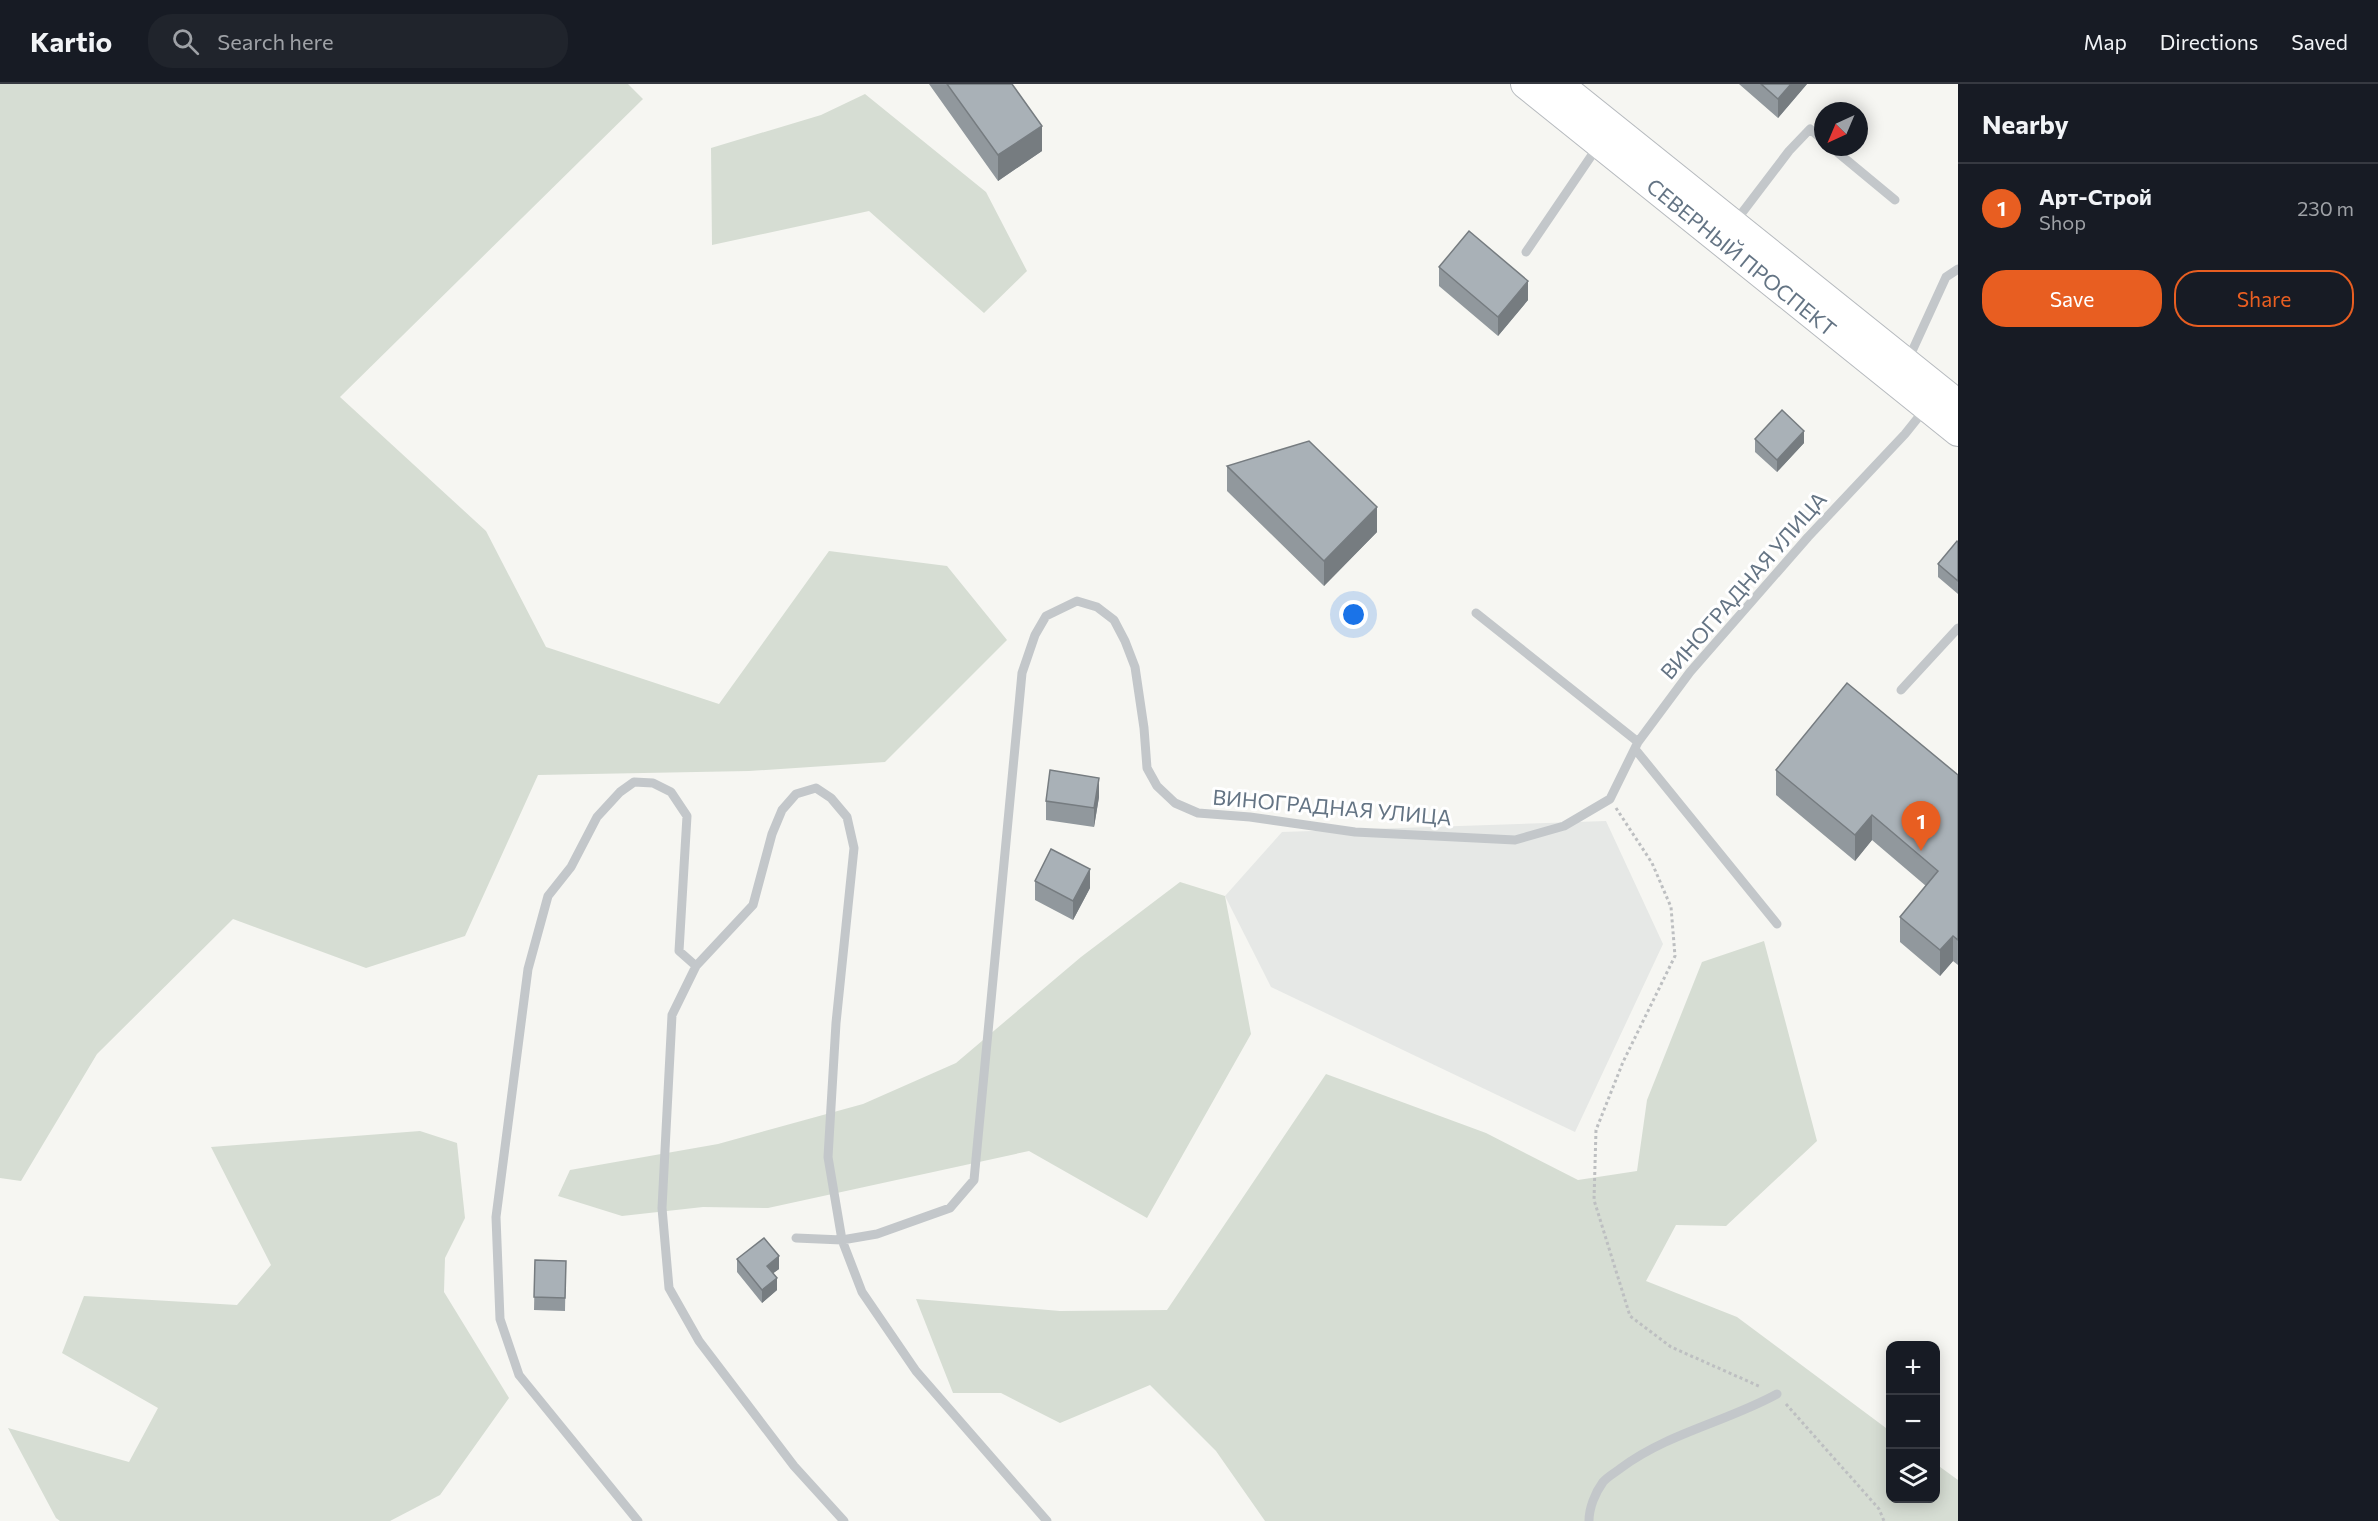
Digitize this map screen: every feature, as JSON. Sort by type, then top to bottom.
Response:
[{"type":"main road","name":"СЕВЕРНЫЙ ПРОСПЕКТ","points":[[1525,84],[1958,432]]},
{"type":"main road","name":"СЕВЕРНЫЙ ПРОСПЕКТ","points":[[1568,87],[1958,404]]},
{"type":"lane","points":[[1734,224],[1789,151],[1810,129],[1814,132]]},
{"type":"lane","points":[[1526,252],[1599,144]]},
{"type":"lane","points":[[1842,156],[1895,200]]},
{"type":"lane","points":[[1907,362],[1946,278],[1958,269]]},
{"type":"lane","name":"ВИНОГРАДНАЯ УЛИЦА","points":[[796,1238],[842,1240],[877,1234],[950,1208],[974,1180],[1022,673],[1035,635],[1046,616],[1062,606],[1077,601],[1097,607],[1114,620],[1135,667],[1147,768],[1157,786],[1175,803],[1198,813],[1250,817],[1355,832],[1515,840],[1564,826],[1610,799],[1637,746],[1690,672],[1808,537],[1905,434],[1926,407]]},
{"type":"lane","points":[[1476,613],[1637,746],[1777,924]]},
{"type":"lane","points":[[1901,690],[1958,628]]},
{"type":"lane","points":[[638,1521],[519,1375],[500,1319],[496,1217],[528,969],[548,897],[571,867],[597,817],[620,792],[634,782],[653,783],[671,792],[687,816],[679,951],[696,966]]},
{"type":"lane","points":[[844,1521],[794,1466],[699,1341],[669,1288],[662,1208],[672,1015],[696,966],[753,905],[771,834],[782,810],[796,794],[816,788],[831,798],[847,818],[854,848],[836,1023],[828,1157],[842,1240],[862,1292],[916,1371],[1047,1521]]},
{"type":"lane","points":[[1589,1521],[1589,1509],[1604,1481],[1631,1461],[1690,1430],[1750,1408],[1777,1394]]},
{"type":"path","points":[[1610,799],[1652,863],[1671,908],[1675,956],[1623,1062],[1596,1130],[1594,1200],[1630,1316],[1671,1347],[1719,1366],[1777,1394],[1879,1509],[1884,1521]]},
{"type":"shaded area","points":[[0,84],[628,84],[643,99],[340,397],[486,531],[546,647],[719,704],[829,551],[947,566],[1007,640],[885,762],[749,771],[538,775],[465,936],[366,968],[233,919],[97,1054],[21,1181],[0,1178]]},
{"type":"shaded area","points":[[865,94],[986,192],[1027,271],[984,313],[869,211],[712,245],[711,148],[821,115]]},
{"type":"shaded area","points":[[1606,821],[1663,944],[1575,1132],[1271,987],[1225,896],[1282,832]]},
{"type":"shaded area","points":[[1180,882],[1225,896],[1251,1034],[1147,1218],[1029,1151],[768,1208],[703,1207],[622,1216],[558,1196],[570,1170],[718,1144],[863,1104],[956,1063],[1081,957]]},
{"type":"shaded area","points":[[1764,941],[1817,1141],[1726,1226],[1676,1225],[1646,1281],[1737,1317],[1886,1428],[1886,1503],[1940,1503],[1940,1467],[1958,1480],[1958,1521],[1265,1521],[1216,1451],[1150,1385],[1060,1423],[1001,1393],[953,1393],[916,1299],[1060,1311],[1167,1310],[1326,1074],[1486,1133],[1578,1180],[1637,1171],[1647,1100],[1702,962]]},
{"type":"shaded area","points":[[420,1131],[457,1143],[465,1218],[445,1258],[444,1292],[509,1398],[440,1495],[390,1521],[60,1521],[56,1518],[8,1428],[129,1462],[158,1408],[62,1353],[84,1296],[237,1305],[271,1265],[211,1147]]},
{"type":"building","points":[[947,84],[1012,84],[1042,126],[998,155]]},
{"type":"building","points":[[1761,84],[1791,84],[1778,99]]},
{"type":"building","points":[[1469,231],[1528,281],[1498,317],[1439,267]]},
{"type":"building","points":[[1782,410],[1804,431],[1777,460],[1755,439]]},
{"type":"building","points":[[1309,441],[1377,507],[1324,561],[1227,466]]},
{"type":"building","points":[[1958,542],[1958,581],[1938,564]]},
{"type":"building","points":[[1847,683],[1958,775],[1958,940],[1953,936],[1940,950],[1900,917],[1938,871],[1872,815],[1855,835],[1776,770]]},
{"type":"building","points":[[1050,770],[1099,778],[1094,808],[1046,801]]},
{"type":"building","points":[[1051,849],[1090,869],[1073,901],[1035,881]]},
{"type":"building","points":[[764,1238],[779,1256],[767,1266],[777,1278],[762,1290],[737,1259]]},
{"type":"building","points":[[535,1260],[566,1261],[565,1298],[534,1297]]},
{"type":"place","name":"Арт-Строй","points":[[1921,851]]}]
